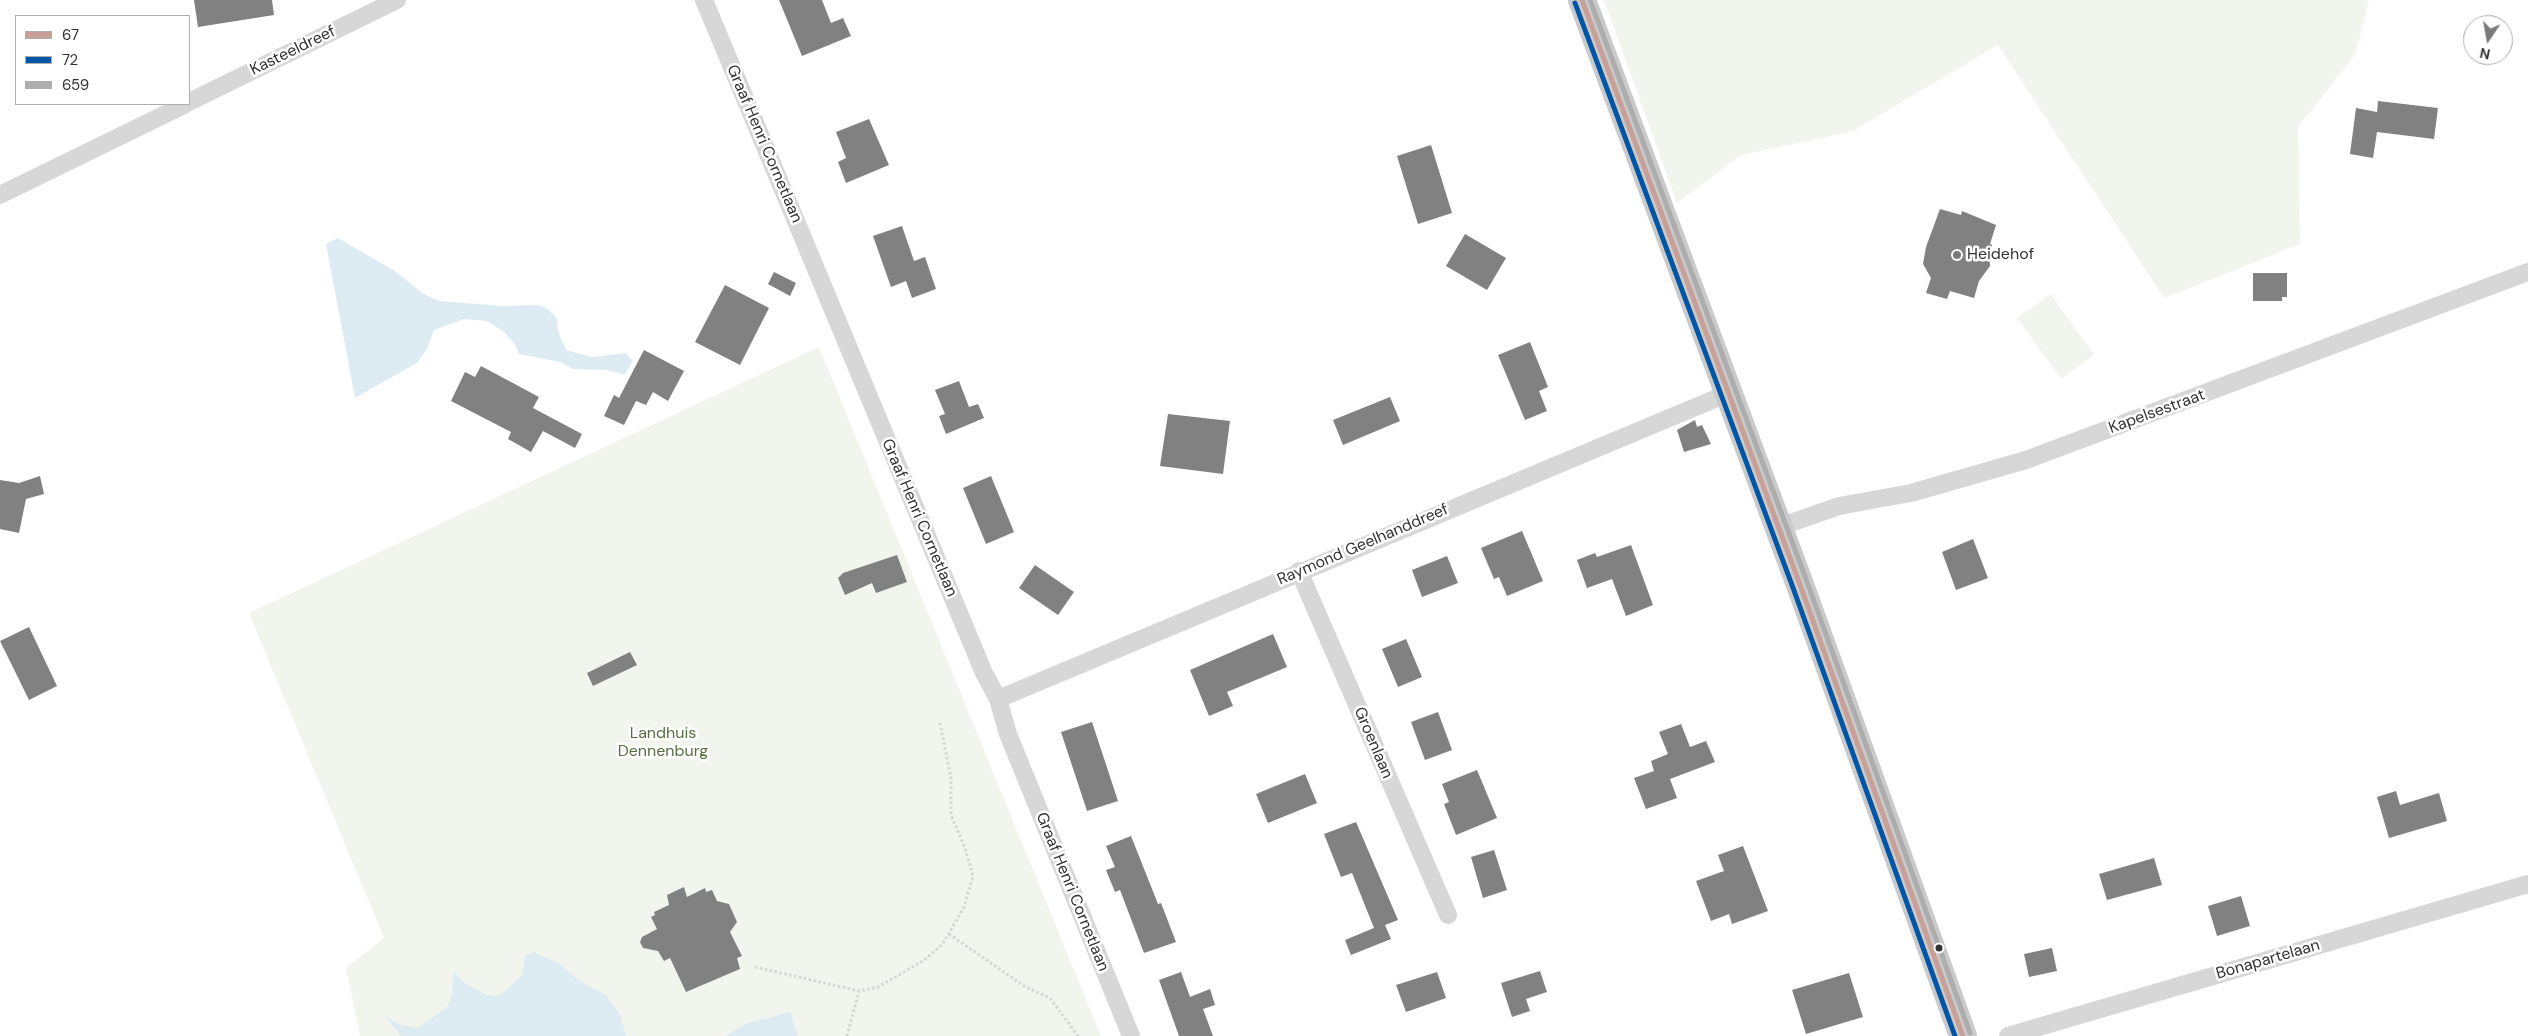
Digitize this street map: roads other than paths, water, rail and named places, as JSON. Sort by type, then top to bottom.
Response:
[{"type":"main road","points":[[1582,0],[1779,527],[1963,1036]]},
{"type":"street","name":"Kasteeldreef","points":[[190,102],[398,0]]},
{"type":"street","name":"Graaf Henri Cornetlaan","points":[[704,0],[984,674],[998,699],[1008,734],[1131,1036]]},
{"type":"street","name":"Kasteeldreef","points":[[0,195],[183,105]]},
{"type":"street","name":"Kapelsestraat","points":[[1779,527],[1839,506],[1910,493],[2026,460],[2528,272]]},
{"type":"street","name":"Raymond Geelhanddreef","points":[[998,699],[1299,571],[1729,393]]},
{"type":"street","name":"Groenlaan","points":[[1299,571],[1448,915]]},
{"type":"street","name":"Bonapartelaan","points":[[2008,1036],[2528,884]]},
{"type":"place","name":"Heidehof","points":[[1957,255]]},
{"type":"park label","name":"Landhuis Dennenburg","points":[[663,743]]}]
